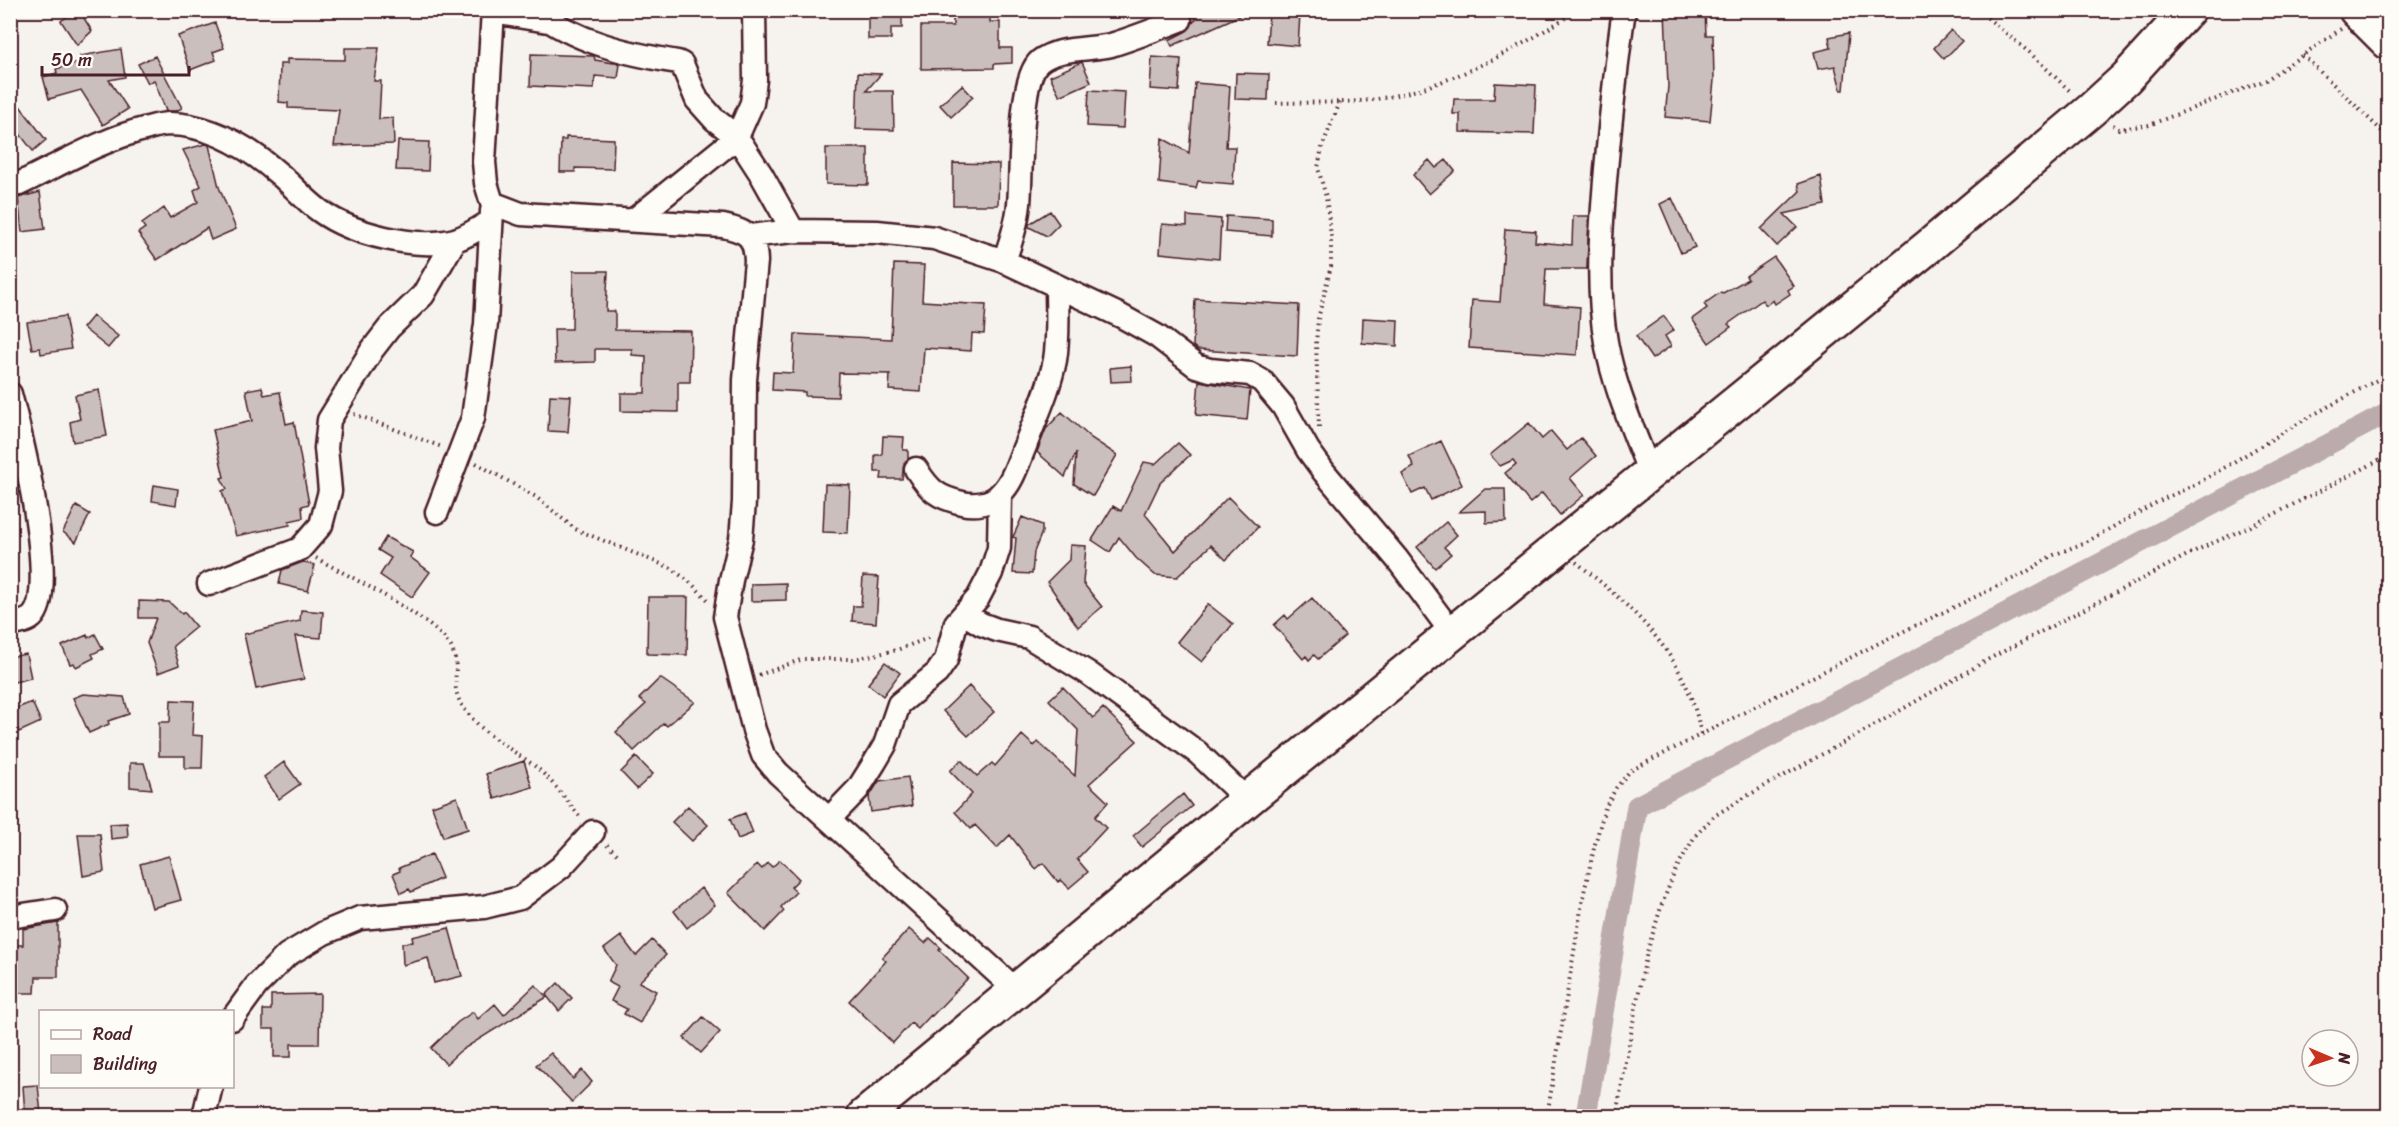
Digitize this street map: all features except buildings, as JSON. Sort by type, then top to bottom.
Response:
[{"type":"main road","points":[[864,1116],[1649,471],[1928,247],[2091,110],[2126,78],[2188,10]]},
{"type":"main road","points":[[2359,13],[2388,42]]},
{"type":"street","points":[[634,220],[737,137],[752,103],[755,80],[754,10]]},
{"type":"street","points":[[1624,10],[1608,142],[1599,287],[1606,343],[1623,405],[1649,471]]},
{"type":"street","points":[[437,512],[472,418],[486,324],[492,212],[484,162],[493,11],[541,16],[604,46],[678,62],[686,70],[697,100],[714,119],[737,137],[793,231]]},
{"type":"street","points":[[1004,261],[1015,233],[1019,205],[1025,95],[1032,70],[1040,61],[1055,54],[1108,45],[1180,20]]},
{"type":"street","points":[[10,185],[18,184],[93,146],[137,131],[167,124],[191,125],[214,131],[259,158],[305,199],[341,223],[394,239],[436,242],[455,240]]},
{"type":"street","points":[[209,584],[300,549],[321,525],[327,507],[330,469],[326,432],[335,407],[389,328],[423,295],[455,240],[492,212],[723,226],[737,229],[750,236],[793,231],[877,232],[934,238],[1004,261],[1121,316],[1157,336],[1196,366],[1210,370],[1250,374],[1262,381],[1283,406],[1308,450],[1324,472],[1397,559],[1452,633]]},
{"type":"street","points":[[750,236],[755,248],[756,261],[745,380],[744,502],[741,539],[725,617],[740,682],[763,755],[778,773],[1017,991]]},
{"type":"street","points":[[916,469],[927,487],[943,498],[968,504],[987,502],[1000,495],[1011,478],[1046,398],[1055,358],[1058,320],[1056,286]]},
{"type":"street","points":[[10,394],[29,470],[38,535],[42,594],[32,617],[10,625]]},
{"type":"street","points":[[829,819],[858,789],[875,762],[885,745],[899,704],[937,673],[946,660],[960,619],[978,598],[991,573],[999,548],[1000,495]]},
{"type":"street","points":[[960,619],[1029,637],[1088,672],[1198,753],[1247,800]]},
{"type":"street","points":[[234,1016],[256,986],[287,955],[324,933],[360,918],[484,907],[520,898],[561,867],[593,831]]},
{"type":"street","points":[[10,917],[55,910]]},
{"type":"street","points":[[204,1116],[211,1088]]},
{"type":"path","points":[[1276,103],[1377,99],[1416,90],[1508,52],[1578,10]]},
{"type":"path","points":[[1978,10],[2030,53],[2091,110],[2119,129],[2149,124],[2266,80],[2359,13]]},
{"type":"path","points":[[2302,56],[2388,137]]},
{"type":"path","points":[[1319,429],[1316,343],[1318,319],[1331,266],[1331,236],[1326,197],[1318,168],[1324,140],[1340,102]]},
{"type":"path","points":[[1547,1116],[1583,897],[1605,808],[1616,788],[1630,771],[1887,638],[2025,573],[2051,556],[2086,542],[2163,499],[2195,485],[2311,416],[2388,374]]},
{"type":"path","points":[[335,407],[460,455],[536,497],[575,529],[671,568],[692,584],[725,617]]},
{"type":"path","points":[[1616,1116],[1641,981],[1662,904],[1676,869],[1695,836],[1714,816],[1989,659],[2197,550],[2251,526],[2388,456]]},
{"type":"path","points":[[1557,547],[1627,605],[1670,653],[1695,704],[1701,734]]},
{"type":"path","points":[[300,549],[374,588],[429,626],[447,642],[454,660],[455,692],[469,715],[497,742],[543,773],[593,831],[618,855]]},
{"type":"path","points":[[740,682],[803,659],[854,659],[897,650],[926,639],[960,619]]},
{"type":"waterway","points":[[1586,1116],[1637,806],[2388,413]]}]
